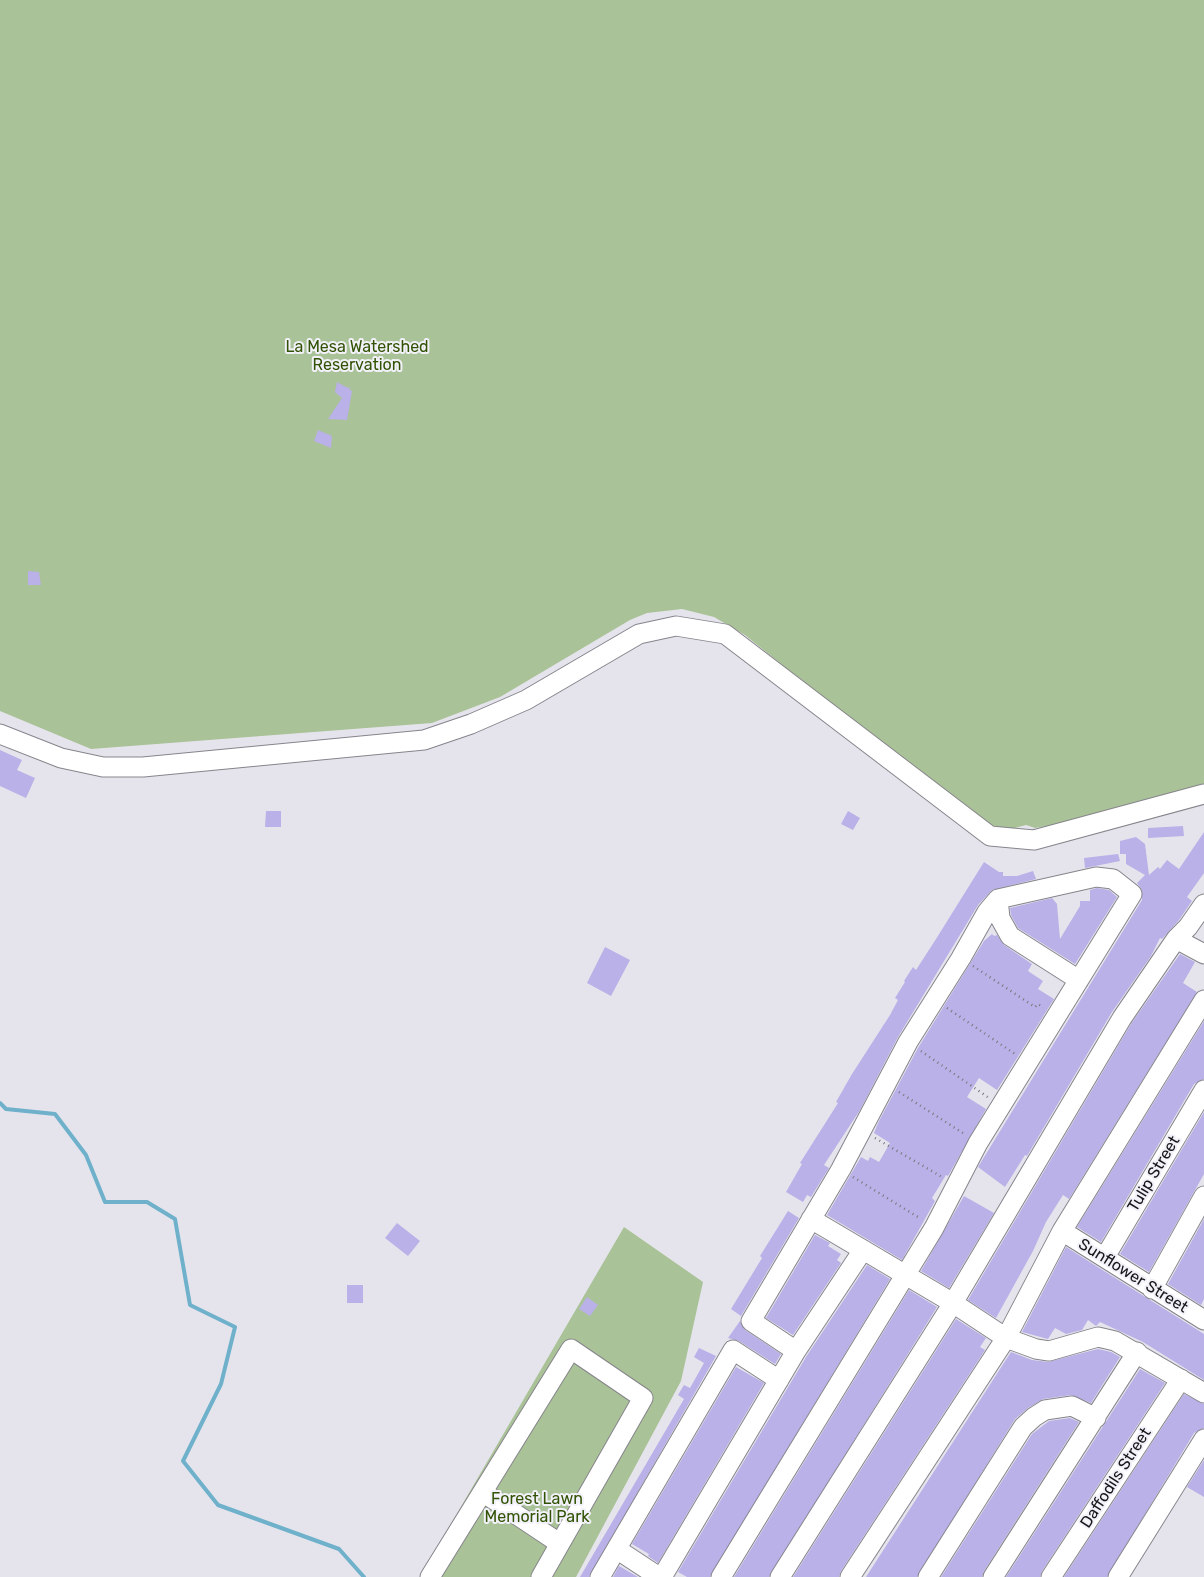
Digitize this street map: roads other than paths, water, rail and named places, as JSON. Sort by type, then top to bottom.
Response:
[{"type":"street","points":[[0,734],[61,758],[103,767],[248,758],[424,740],[471,724],[526,700],[639,634],[676,626],[725,634],[990,836],[1034,840],[1204,794]]},
{"type":"street","points":[[721,1577],[906,1276],[1000,1106],[1132,894],[1113,878],[1096,878],[998,899],[987,912],[961,958],[933,999],[908,1042],[841,1169],[751,1321],[796,1351]]},
{"type":"street","points":[[998,899],[1000,918],[1010,936],[1079,980]]},
{"type":"street","points":[[780,1577],[953,1303],[1122,1018],[1176,939],[1188,927],[1204,904]]},
{"type":"street","points":[[1176,939],[1204,954]]},
{"type":"street","points":[[850,1577],[1006,1338],[1062,1231],[1204,1000]]},
{"type":"street","name":"Tulip Street","points":[[1105,1257],[1204,1090]]},
{"type":"street","points":[[1152,1289],[1204,1196]]},
{"type":"street","points":[[811,1220],[953,1303],[1006,1338],[1036,1349],[1049,1351],[1098,1337],[1115,1341],[1204,1393]]},
{"type":"street","name":"Sunflower Street","points":[[1062,1231],[1152,1289],[1201,1313]]},
{"type":"street","points":[[618,1550],[660,1577],[796,1351],[862,1250]]},
{"type":"street","points":[[430,1577],[484,1493],[571,1349],[643,1398],[541,1577]]},
{"type":"street","points":[[600,1577],[618,1550],[733,1350],[779,1380]]},
{"type":"street","points":[[993,1577],[1096,1418],[1136,1352]]},
{"type":"street","name":"Daffodils Street","points":[[1051,1577],[1181,1379]]},
{"type":"street","points":[[928,1577],[1023,1428],[1034,1417],[1045,1410],[1072,1406],[1096,1418]]},
{"type":"street","points":[[1118,1577],[1204,1440]]},
{"type":"street","points":[[484,1493],[560,1544]]},
{"type":"waterway","points":[[0,1103],[6,1109],[55,1114],[86,1155],[105,1202],[147,1202],[175,1219],[190,1305],[235,1327],[221,1384],[183,1461],[218,1505],[339,1549],[364,1577]]},
{"type":"park label","name":"La Mesa Watershed Reservation","points":[[357,356]]},
{"type":"park label","name":"Forest Lawn Memorial Park","points":[[537,1508]]}]
